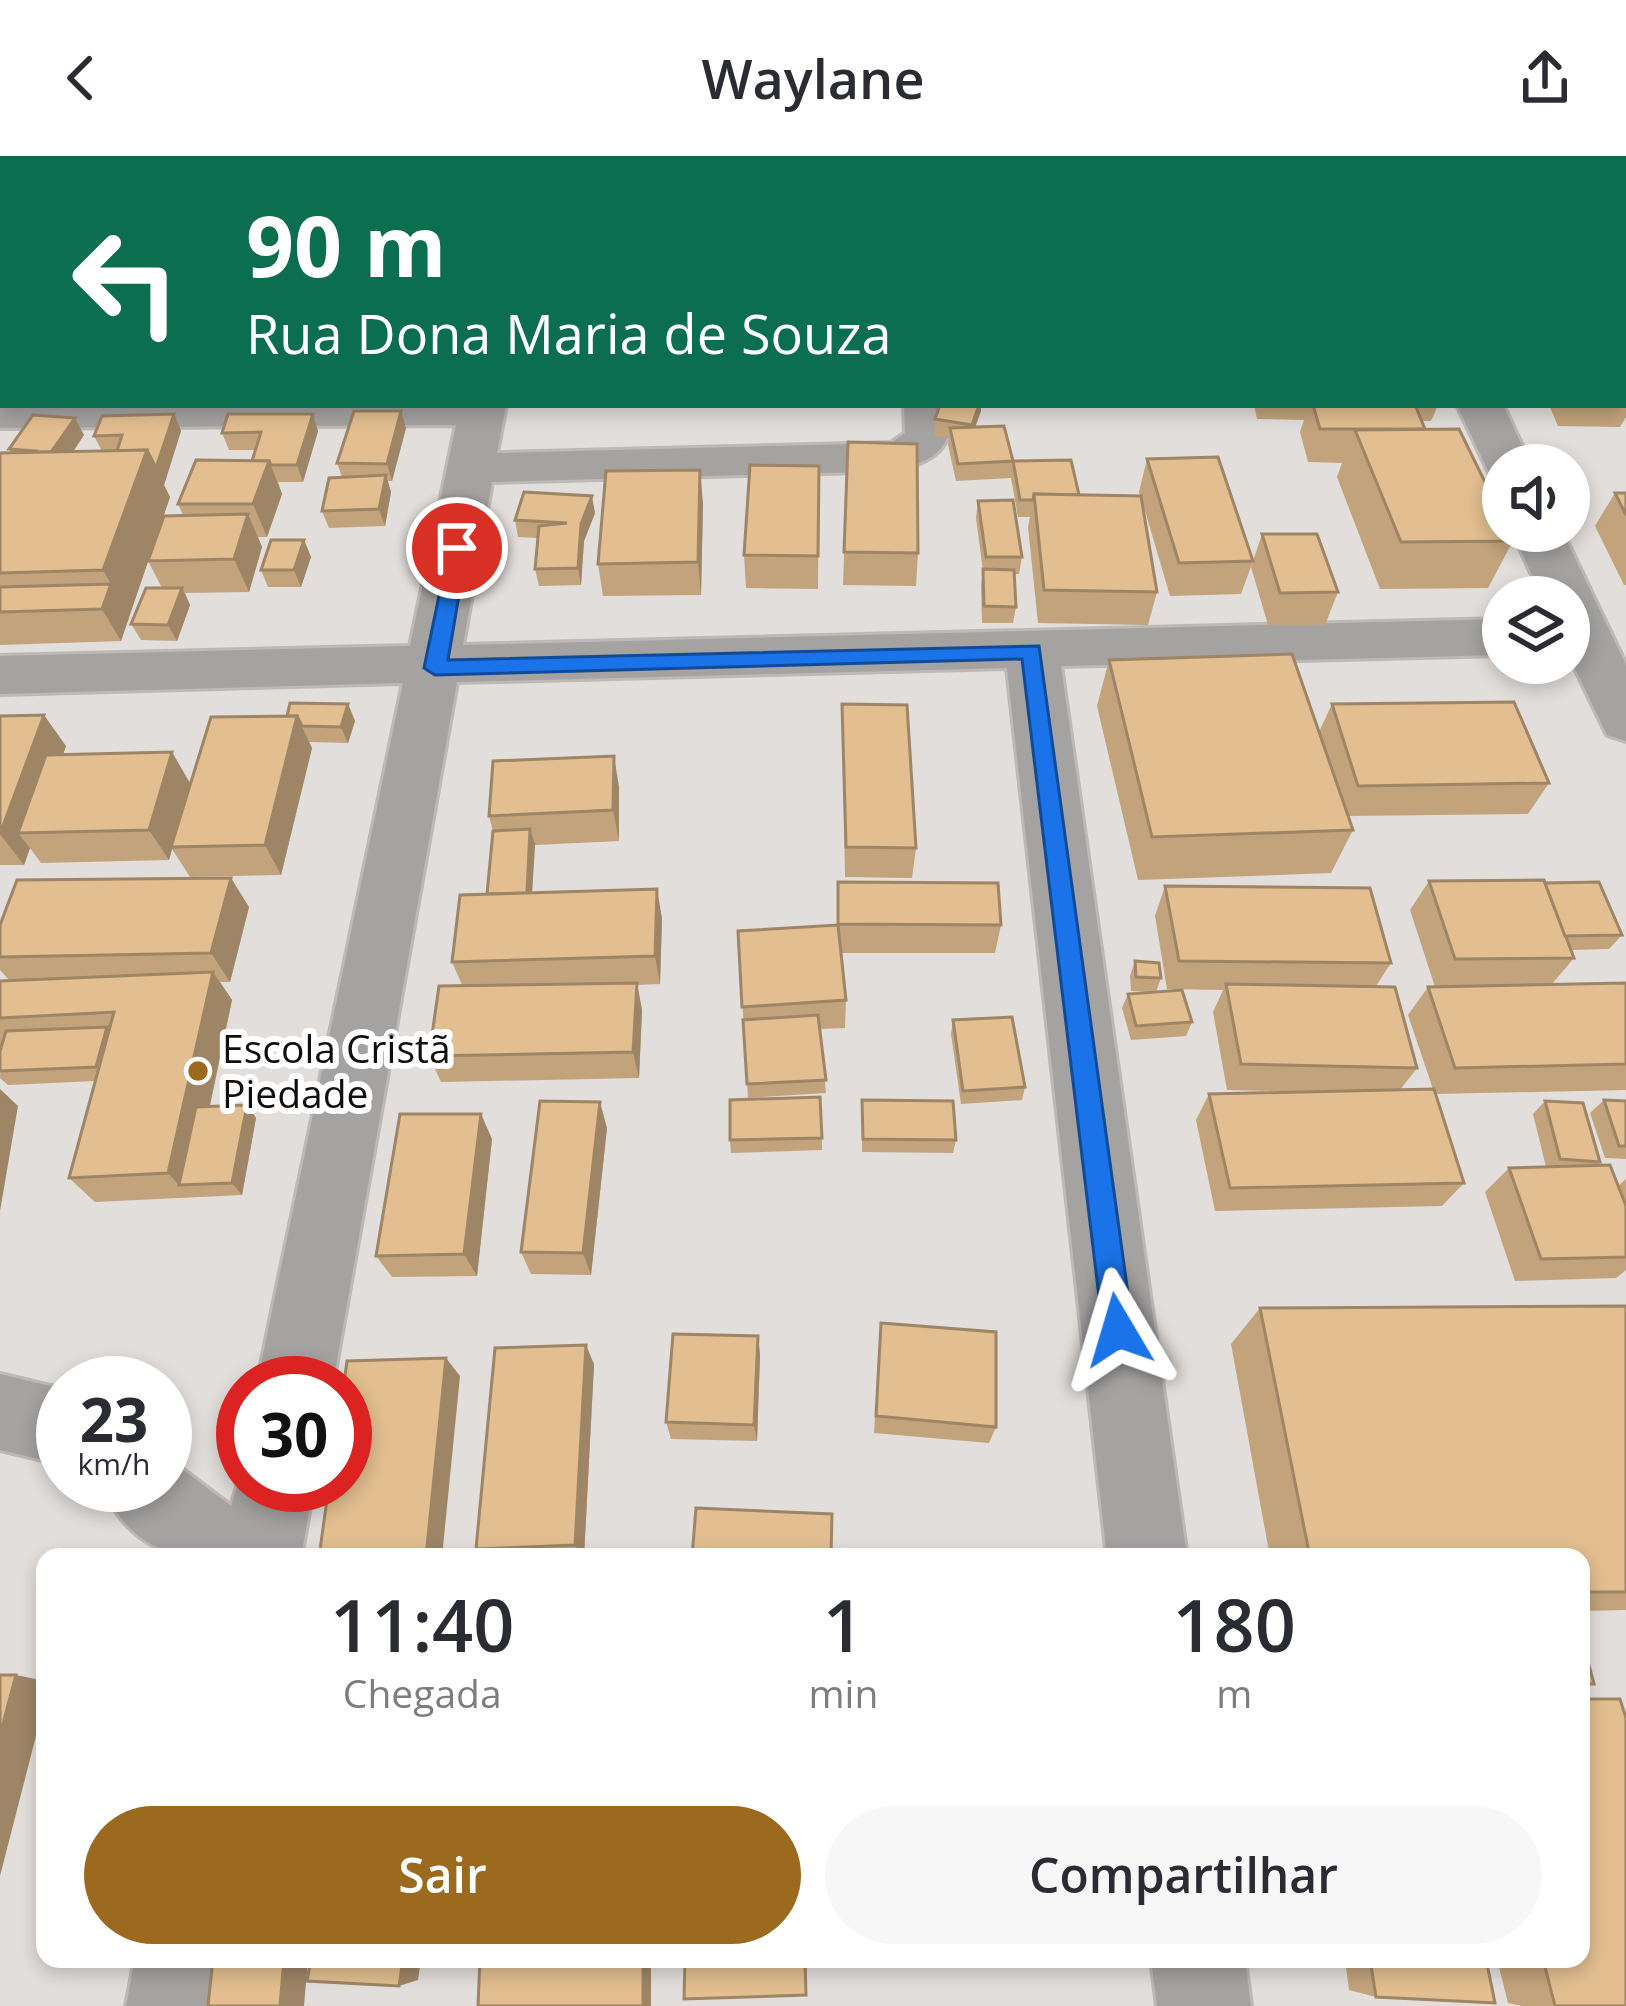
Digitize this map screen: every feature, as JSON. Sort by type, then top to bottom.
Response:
[{"type":"street","points":[[0,414],[219,409],[895,457],[926,443],[932,432],[928,408]]},
{"type":"street","points":[[1481,408],[1498,444]]},
{"type":"street","points":[[300,1356],[478,428]]},
{"type":"street","points":[[1590,636],[1626,721]]},
{"type":"street","points":[[0,675],[435,668],[1482,639]]},
{"type":"street","points":[[1032,651],[1146,1548]]},
{"type":"street","points":[[0,1412],[36,1420]]},
{"type":"street","points":[[175,1512],[221,1548]]},
{"type":"street","points":[[263,1548],[270,1512]]},
{"type":"street","points":[[172,2006],[180,1968]]},
{"type":"street","points":[[1199,1968],[1204,2006]]},
{"type":"building","points":[[939,408],[978,408],[972,425],[935,419]]},
{"type":"building","points":[[1314,408],[1416,408],[1425,429],[1320,429]]},
{"type":"building","points":[[354,411],[401,411],[387,464],[337,463]]},
{"type":"building","points":[[174,414],[156,468],[147,450],[117,451],[122,435],[94,436],[102,416]]},
{"type":"building","points":[[228,414],[313,414],[297,465],[252,461],[261,432],[222,433]]},
{"type":"building","points":[[33,415],[75,418],[51,452],[9,449]]},
{"type":"building","points":[[1004,426],[1013,461],[958,464],[950,428]]},
{"type":"building","points":[[1459,429],[1482,476],[1482,541],[1401,542],[1355,430]]},
{"type":"building","points":[[848,442],[917,444],[918,553],[844,552]]},
{"type":"building","points":[[147,450],[103,570],[0,573],[0,453]]},
{"type":"building","points":[[1218,457],[1253,561],[1179,563],[1147,459]]},
{"type":"building","points":[[196,460],[269,461],[253,504],[178,504]]},
{"type":"building","points":[[1071,460],[1079,495],[1034,494],[1033,500],[1020,500],[1013,461]]},
{"type":"building","points":[[750,465],[819,466],[818,556],[744,555]]},
{"type":"building","points":[[700,470],[698,562],[598,564],[606,471]]},
{"type":"building","points":[[386,475],[379,509],[322,511],[329,478]]},
{"type":"building","points":[[524,492],[592,496],[581,524],[578,568],[535,569],[539,526],[567,523],[515,520]]},
{"type":"building","points":[[1615,493],[1626,493],[1626,515]]},
{"type":"building","points":[[1034,494],[1141,496],[1157,592],[1044,590]]},
{"type":"building","points":[[1013,500],[1022,557],[986,557],[978,501]]},
{"type":"building","points":[[248,514],[234,559],[148,561],[164,516]]},
{"type":"building","points":[[1262,534],[1317,534],[1338,592],[1280,593]]},
{"type":"building","points":[[271,540],[304,540],[294,570],[261,570]]},
{"type":"building","points":[[983,569],[1014,570],[1016,607],[984,606]]},
{"type":"building","points":[[111,584],[102,609],[0,612],[0,587]]},
{"type":"building","points":[[146,588],[182,588],[168,625],[131,624]]},
{"type":"building","points":[[1292,654],[1353,830],[1152,837],[1109,660]]},
{"type":"building","points":[[1514,702],[1549,783],[1358,786],[1332,704]]},
{"type":"building","points":[[290,703],[348,704],[341,727],[302,726],[297,716],[287,716]]},
{"type":"building","points":[[842,704],[907,705],[916,848],[846,847]]},
{"type":"building","points":[[44,715],[0,834],[0,716]]},
{"type":"building","points":[[297,716],[265,845],[171,847],[211,717]]},
{"type":"building","points":[[172,752],[149,830],[18,833],[46,755]]},
{"type":"building","points":[[614,756],[613,810],[489,816],[493,761]]},
{"type":"building","points":[[530,829],[527,893],[487,894],[493,831]]},
{"type":"building","points":[[231,878],[211,953],[0,957],[0,925],[17,880]]},
{"type":"building","points":[[1544,880],[1574,958],[1455,959],[1429,881]]},
{"type":"building","points":[[838,882],[998,883],[1001,925],[838,924]]},
{"type":"building","points":[[1599,882],[1622,935],[1565,936],[1545,883]]},
{"type":"building","points":[[1165,886],[1370,888],[1391,963],[1179,961]]},
{"type":"building","points":[[657,889],[655,956],[452,962],[460,895]]},
{"type":"building","points":[[838,925],[846,1000],[742,1007],[738,931]]},
{"type":"building","points":[[1135,961],[1159,963],[1161,978],[1136,977]]},
{"type":"building","points":[[213,972],[168,1173],[69,1178],[114,1012],[0,1018],[0,981]]},
{"type":"building","points":[[637,983],[633,1052],[429,1056],[439,986]]},
{"type":"building","points":[[1626,983],[1626,1064],[1455,1068],[1428,987]]},
{"type":"building","points":[[1226,984],[1395,987],[1417,1068],[1241,1064]]},
{"type":"building","points":[[1182,990],[1192,1022],[1136,1026],[1128,994]]},
{"type":"building","points":[[818,1015],[826,1080],[747,1084],[743,1020]]},
{"type":"building","points":[[1012,1017],[1025,1087],[963,1091],[953,1020]]},
{"type":"building","points":[[107,1027],[96,1067],[0,1071],[6,1031]]},
{"type":"building","points":[[1434,1089],[1464,1183],[1230,1188],[1209,1094]]},
{"type":"building","points":[[820,1097],[822,1138],[730,1140],[730,1100]]},
{"type":"building","points":[[862,1100],[953,1101],[956,1140],[863,1139]]},
{"type":"building","points":[[1604,1100],[1626,1101],[1626,1146],[1619,1146]]},
{"type":"building","points":[[540,1101],[600,1102],[583,1253],[521,1252]]},
{"type":"building","points":[[1545,1101],[1583,1103],[1600,1162],[1560,1159]]},
{"type":"building","points":[[247,1105],[232,1183],[179,1185],[196,1107]]},
{"type":"building","points":[[400,1114],[481,1114],[464,1254],[376,1256]]},
{"type":"building","points":[[1610,1165],[1626,1206],[1626,1257],[1541,1259],[1509,1168]]},
{"type":"building","points":[[1626,1306],[1626,1592],[1590,1592],[1590,1548],[1308,1548],[1260,1308]]},
{"type":"building","points":[[881,1323],[996,1332],[996,1427],[876,1416]]},
{"type":"building","points":[[673,1334],[758,1336],[754,1425],[666,1422]]},
{"type":"building","points":[[586,1345],[575,1545],[476,1548],[495,1348]]},
{"type":"building","points":[[446,1358],[427,1548],[320,1548],[325,1512],[372,1512],[372,1360]]},
{"type":"building","points":[[696,1508],[832,1514],[831,1548],[693,1548]]},
{"type":"building","points":[[0,1675],[16,1675],[0,1735]]},
{"type":"building","points":[[1590,1699],[1620,1699],[1626,1718],[1626,2006],[1555,2006],[1545,1968],[1590,1968]]},
{"type":"building","points":[[212,1968],[283,1968],[280,2006],[208,2006]]},
{"type":"building","points":[[309,1968],[402,1968],[399,1986],[307,1981]]},
{"type":"building","points":[[480,1968],[643,1968],[643,2006],[478,2006]]},
{"type":"building","points":[[685,1968],[805,1968],[806,1995],[684,1999]]},
{"type":"building","points":[[1371,1968],[1488,1968],[1495,2003],[1376,1997]]},
{"type":"place","name":"Escola Cristã Piedade","points":[[198,1071]]},
{"type":"route","points":[[457,548],[435,668],[1032,651],[1118,1330]]}]
